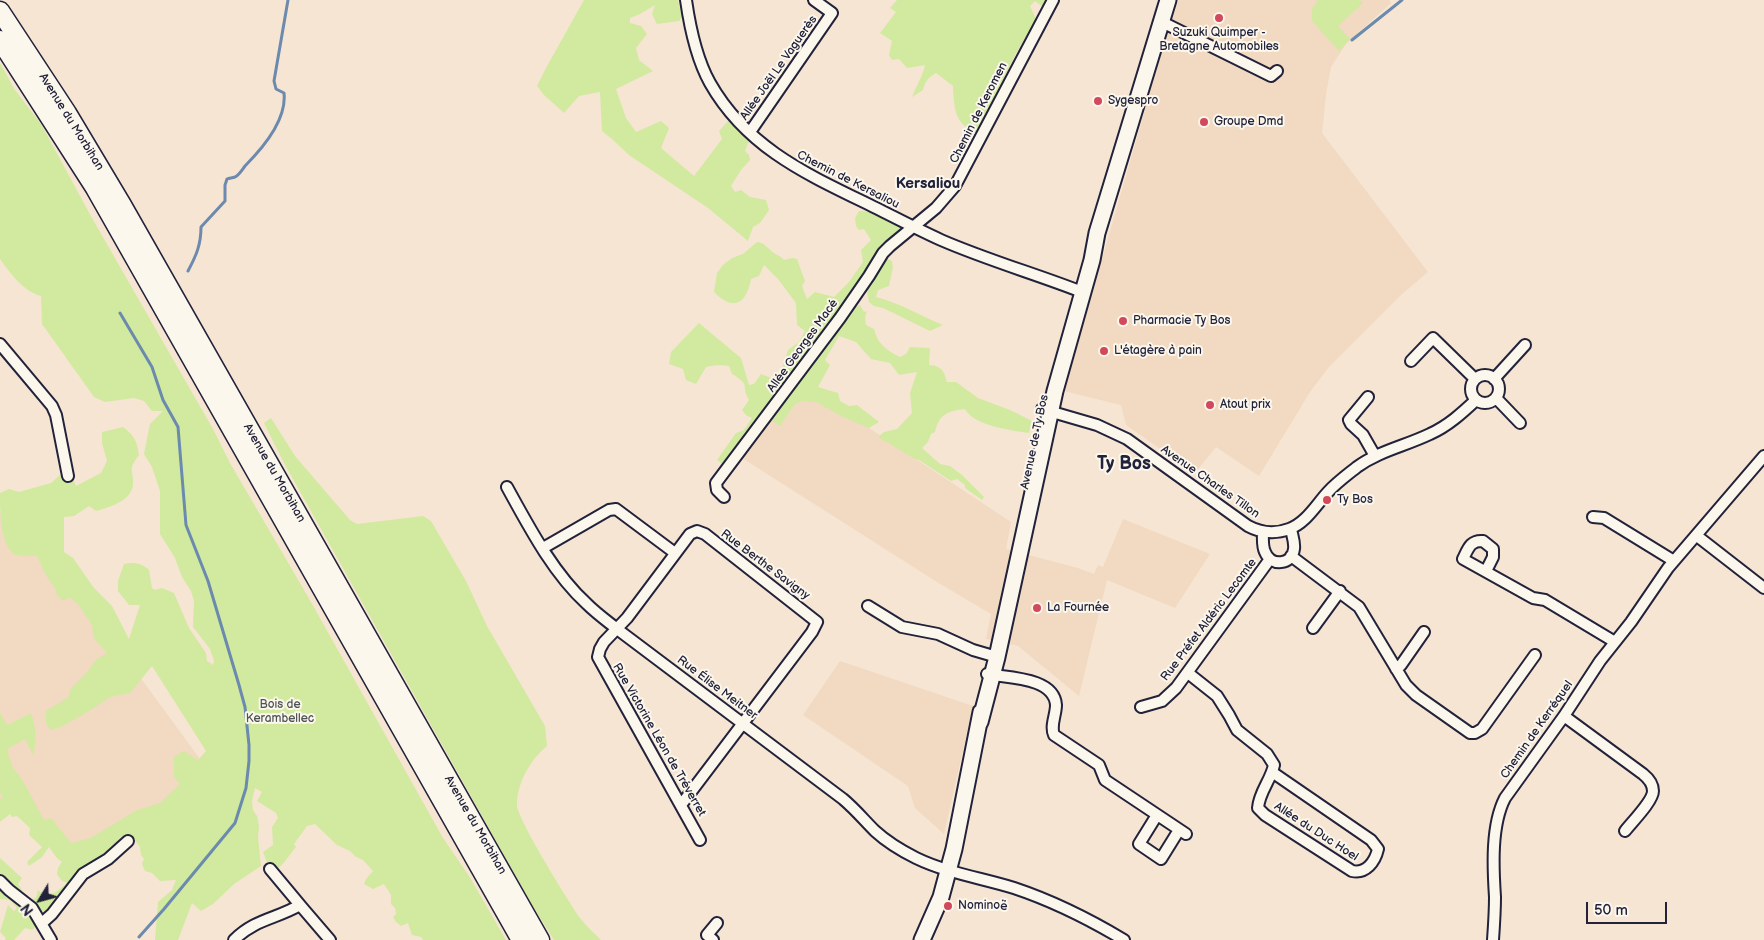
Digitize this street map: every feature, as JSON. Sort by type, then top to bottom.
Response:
[{"type":"highway","name":"Avenue du Morbihan","points":[[0,10],[67,113],[122,205],[540,940]]},
{"type":"highway","name":"Avenue du Morbihan","points":[[0,40],[95,188],[521,940]]},
{"type":"main road","name":"Avenue de Ty Bos","points":[[925,939],[949,870],[1046,411],[1057,348],[1079,291],[1168,0]]},
{"type":"street","name":"Chemin de Kersaliou","points":[[686,0],[704,71],[724,104],[750,132],[773,152],[798,169],[913,228],[1079,291]]},
{"type":"street","name":"Allée Joël Le Vaguerès","points":[[750,132],[832,13],[814,0]]},
{"type":"street","name":"Chemin de Keromen","points":[[913,228],[936,208],[955,186],[1053,0]]},
{"type":"street","points":[[1162,22],[1271,76],[1277,71]]},
{"type":"street","name":"Allée Georges Macé","points":[[724,497],[717,490],[716,483],[840,318],[869,276],[878,259],[890,246],[913,228]]},
{"type":"street","points":[[1411,361],[1433,338],[1475,380]]},
{"type":"street","points":[[0,344],[52,406],[56,415],[68,476]]},
{"type":"street","points":[[1494,379],[1525,345]]},
{"type":"street","points":[[1486,375],[1494,379],[1499,390],[1496,398],[1493,401],[1484,403],[1476,400],[1471,388],[1475,380],[1486,375]]},
{"type":"street","points":[[1368,396],[1349,420],[1366,438],[1375,456]]},
{"type":"street","points":[[1496,398],[1520,423]]},
{"type":"street","name":"Avenue Charles Tillon","points":[[1046,411],[1097,425],[1127,439],[1252,528],[1263,532],[1276,532],[1291,528],[1308,515],[1336,484],[1359,466],[1375,456],[1441,428],[1476,400]]},
{"type":"street","name":"Chemin de Kerréquel","points":[[1493,940],[1493,886],[1496,835],[1499,810],[1508,792],[1564,716],[1588,678],[1674,561],[1764,456]]},
{"type":"street","name":"Rue Élise Meitner","points":[[507,487],[543,548],[586,604],[849,804],[875,831],[894,845],[931,865],[1042,898],[1078,914],[1124,940]]},
{"type":"street","points":[[543,548],[609,510],[616,509],[674,554]]},
{"type":"street","points":[[1593,517],[1604,518],[1674,561]]},
{"type":"street","points":[[1263,532],[1265,553],[1270,559],[1284,562],[1291,556],[1294,548],[1291,528]]},
{"type":"street","name":"Rue Berthe Savigny","points":[[617,629],[690,534],[697,531],[712,540],[816,622],[812,632],[744,724]]},
{"type":"street","points":[[1697,536],[1764,588]]},
{"type":"street","points":[[1291,556],[1340,591],[1362,610],[1404,682],[1416,694],[1470,733],[1475,734],[1482,728],[1535,655]]},
{"type":"street","name":"Rue Préfet Aldéric Lecomte","points":[[1141,707],[1154,705],[1166,698],[1188,673],[1270,559]]},
{"type":"street","points":[[1486,571],[1533,598],[1545,600],[1615,642]]},
{"type":"street","points":[[1313,628],[1340,591]]},
{"type":"street","points":[[868,606],[897,625],[938,634],[994,656]]},
{"type":"street","name":"Rue Victorine Léon de Tréverret","points":[[617,629],[600,649],[598,658],[700,840]]},
{"type":"street","points":[[1396,669],[1424,632]]},
{"type":"street","points":[[1188,673],[1217,696],[1230,715],[1237,730],[1267,754],[1274,765],[1272,772]]},
{"type":"street","points":[[990,675],[1047,687],[1054,695],[1056,704],[1052,729],[1054,735],[1099,766],[1105,780],[1157,815],[1182,832],[1161,859],[1139,844],[1157,815]]},
{"type":"street","points":[[1564,716],[1643,774],[1651,784],[1653,788],[1652,797],[1625,831]]},
{"type":"street","points":[[681,805],[744,724]]},
{"type":"street","name":"Allée du Duc Hoel","points":[[1272,772],[1371,840],[1378,849],[1368,868],[1359,873],[1352,871],[1265,815],[1258,808],[1258,798],[1272,772]]},
{"type":"street","points":[[42,923],[52,914],[83,874],[108,859],[128,842]]},
{"type":"street","points":[[270,869],[330,940]]},
{"type":"street","points":[[0,881],[29,905],[51,940]]},
{"type":"street","points":[[234,940],[256,923],[282,914],[300,905]]},
{"type":"street","points":[[713,940],[707,935],[717,922]]},
{"type":"shaded area","points":[[1179,0],[1389,0],[1391,3],[1346,44],[1331,67],[1322,133],[1428,272],[1401,295],[1328,368],[1310,392],[1259,476],[1216,447],[1195,473],[1126,425],[1121,405],[1064,391],[1168,30]]},
{"type":"shaded area","points":[[798,381],[1011,522],[1006,549],[1094,574],[1098,565],[1103,567],[1123,519],[1210,554],[1175,608],[1107,580],[1079,696],[1018,646],[986,639],[991,614],[937,582],[742,458]]},
{"type":"shaded area","points":[[0,511],[140,677],[200,759],[206,772],[129,831],[76,875],[13,799],[0,813]]},
{"type":"shaded area","points":[[840,661],[973,706],[944,834],[915,808],[908,786],[803,715]]},
{"type":"green space","points":[[584,0],[678,0],[682,17],[679,21],[657,24],[652,14],[655,5],[630,18],[630,23],[641,26],[647,34],[636,48],[639,60],[653,71],[616,89],[626,118],[636,132],[661,121],[669,128],[661,148],[694,176],[722,139],[719,131],[729,120],[749,141],[745,151],[749,155],[750,160],[731,186],[735,192],[741,190],[750,197],[766,200],[769,210],[760,223],[753,227],[748,241],[708,208],[629,155],[602,131],[600,92],[579,96],[564,113],[537,86]]},
{"type":"green space","points":[[897,0],[1047,0],[1044,8],[1035,1],[1030,6],[1036,19],[1015,55],[980,129],[976,132],[963,125],[959,120],[955,107],[953,86],[936,73],[931,76],[923,90],[912,97],[925,65],[907,68],[899,59],[892,60],[889,55],[892,41],[880,33],[896,12],[890,8]]},
{"type":"green space","points":[[1318,0],[1359,0],[1363,3],[1338,26],[1350,39],[1339,51],[1312,21],[1312,9]]},
{"type":"green space","name":"Bois de Kerambellec","points":[[0,63],[15,90],[41,124],[92,218],[443,838],[469,876],[506,940],[423,940],[421,937],[412,935],[408,923],[401,926],[393,917],[396,914],[395,908],[391,904],[391,895],[384,884],[373,889],[364,884],[373,871],[363,860],[337,845],[315,824],[307,826],[294,844],[296,847],[275,870],[268,865],[263,852],[273,845],[272,827],[278,818],[276,813],[257,801],[262,792],[255,788],[252,801],[259,826],[258,837],[261,866],[234,884],[213,904],[201,911],[192,903],[178,940],[155,940],[158,902],[172,890],[176,880],[160,881],[152,873],[145,871],[142,864],[144,859],[141,855],[140,847],[132,836],[117,846],[48,915],[31,902],[30,900],[36,898],[38,890],[46,896],[56,892],[67,883],[61,880],[57,874],[62,862],[49,847],[42,857],[29,866],[27,862],[42,847],[29,835],[30,828],[17,816],[12,817],[10,814],[0,822],[0,799],[3,797],[0,793],[0,713],[7,725],[31,713],[35,734],[33,755],[25,739],[7,749],[12,766],[23,781],[44,820],[51,818],[71,843],[91,838],[135,811],[160,803],[180,784],[174,777],[174,757],[184,751],[198,760],[206,751],[152,666],[130,693],[110,697],[61,727],[51,730],[46,723],[46,711],[69,697],[70,690],[96,660],[107,653],[94,638],[92,625],[78,604],[70,597],[62,600],[57,595],[37,556],[17,555],[9,549],[3,535],[0,493],[9,489],[19,492],[51,483],[60,475],[72,477],[76,486],[101,473],[107,461],[102,443],[102,432],[123,427],[127,430],[134,439],[139,455],[132,467],[133,485],[131,491],[119,503],[96,511],[89,506],[74,516],[64,517],[64,552],[73,558],[94,588],[112,606],[129,639],[140,605],[129,605],[118,591],[118,581],[124,564],[140,564],[149,570],[152,588],[155,590],[162,588],[174,593],[189,628],[206,653],[207,661],[213,665],[214,661],[210,649],[193,627],[194,601],[191,591],[182,577],[175,558],[160,534],[160,491],[152,467],[144,454],[150,424],[163,411],[152,411],[144,401],[134,398],[105,402],[94,397],[42,324],[41,296],[23,286],[0,259]]},
{"type":"green space","points":[[859,211],[871,212],[903,225],[903,230],[885,258],[892,261],[893,267],[889,286],[878,290],[876,297],[902,306],[943,325],[930,331],[883,308],[874,306],[869,302],[867,291],[862,290],[851,309],[860,305],[864,312],[867,311],[865,317],[866,325],[874,329],[880,342],[891,352],[900,357],[906,354],[910,347],[930,348],[929,365],[942,370],[947,382],[956,382],[978,398],[1032,421],[1029,433],[1012,430],[976,420],[965,409],[949,412],[939,421],[935,432],[931,434],[928,442],[922,448],[940,464],[950,466],[962,475],[984,497],[982,500],[965,488],[965,485],[957,479],[951,481],[878,437],[884,432],[897,429],[912,413],[910,393],[917,372],[899,375],[890,363],[871,359],[856,342],[839,336],[825,360],[830,365],[818,387],[838,393],[840,401],[849,406],[857,405],[879,422],[869,428],[843,417],[816,402],[801,401],[794,405],[780,426],[767,417],[724,465],[717,460],[736,433],[744,430],[752,418],[742,410],[749,400],[744,383],[732,374],[729,366],[706,367],[696,384],[686,380],[683,369],[669,364],[671,352],[699,323],[741,358],[749,385],[754,384],[761,374],[774,379],[783,366],[788,350],[799,342],[805,331],[797,325],[796,303],[778,279],[764,265],[759,276],[751,279],[749,288],[742,299],[733,303],[721,298],[714,292],[717,273],[732,258],[743,254],[757,242],[784,260],[797,259],[805,281],[802,286],[807,299],[815,292],[834,297],[849,282],[863,262],[861,250],[871,240],[864,229],[859,230],[856,226],[855,218]]},
{"type":"green space","points":[[271,418],[295,456],[350,520],[357,524],[423,516],[431,521],[466,581],[487,626],[545,726],[547,746],[535,758],[522,780],[517,805],[519,813],[534,843],[582,921],[601,940],[554,940],[532,905],[284,463],[264,423]]},
{"type":"green space","points":[[0,858],[22,878],[18,884],[36,926],[32,930],[25,928],[14,940],[5,940],[6,938],[0,932],[8,905],[14,911],[17,908],[10,900],[0,899]]},
{"type":"waterway","points":[[188,271],[198,250],[201,227],[225,201],[227,179],[238,175],[259,151],[272,133],[282,113],[284,93],[276,89],[274,81],[288,0]]},
{"type":"waterway","points":[[1352,40],[1402,0]]},
{"type":"waterway","points":[[120,313],[152,367],[163,400],[178,427],[186,525],[208,581],[239,685],[245,707],[249,745],[246,788],[235,823],[139,937]]},
{"type":"place","name":"Suzuki Quimper - Bretagne Automobiles","points":[[1219,18]]},
{"type":"place","name":"Sygespro","points":[[1098,101]]},
{"type":"place","name":"Groupe Dmd","points":[[1204,122]]},
{"type":"place","name":"Pharmacie Ty Bos","points":[[1123,321]]},
{"type":"place","name":"L'étagère à pain","points":[[1104,351]]},
{"type":"place","name":"Atout prix","points":[[1210,405]]},
{"type":"place","name":"Ty Bos","points":[[1327,500]]},
{"type":"place","name":"La Fournée","points":[[1037,608]]},
{"type":"place","name":"Nominoë","points":[[948,906]]},
{"type":"district","name":"Kersaliou","points":[[928,184]]},
{"type":"district","name":"Ty Bos","points":[[1124,464]]}]
